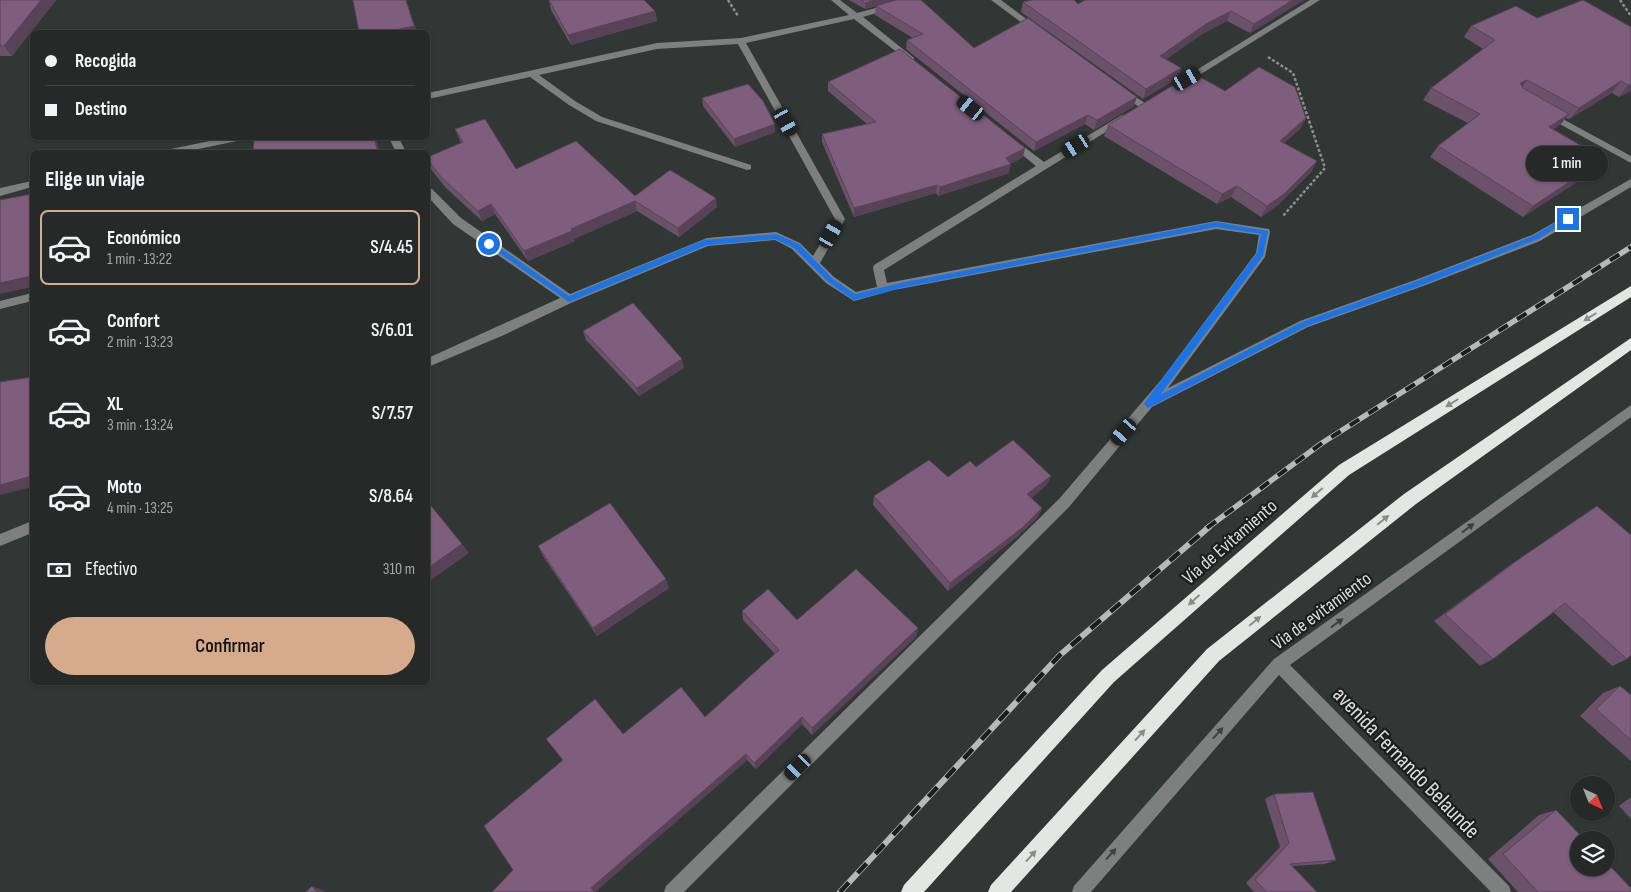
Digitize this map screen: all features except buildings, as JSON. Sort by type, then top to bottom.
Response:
[{"type":"highway","name":"Vía de Evitamiento","points":[[911,892],[1108,676],[1344,470],[1631,291]]},
{"type":"highway","points":[[998,892],[1213,655],[1410,499],[1631,343]]},
{"type":"street","points":[[835,0],[916,64]]},
{"type":"street","points":[[430,96],[534,75],[657,46],[741,40],[856,16],[916,0]]},
{"type":"street","points":[[995,0],[1042,33]]},
{"type":"street","points":[[1175,86],[1248,44],[1316,0]]},
{"type":"street","points":[[741,40],[840,219],[814,264]]},
{"type":"street","points":[[534,75],[572,104],[598,119],[747,167]]},
{"type":"street","points":[[905,285],[883,288],[878,268],[1146,103],[1111,83]]},
{"type":"street","points":[[1536,106],[1631,160]]},
{"type":"street","points":[[1005,136],[1043,166]]},
{"type":"street","points":[[180,150],[228,140]]},
{"type":"street","points":[[1148,404],[1304,324],[1422,282],[1536,238],[1631,182]]},
{"type":"street","points":[[0,192],[30,184]]},
{"type":"street","points":[[430,193],[458,222],[569,299]]},
{"type":"street","points":[[430,362],[500,332],[569,299],[706,242],[776,236],[796,246],[830,280],[854,297],[905,285],[1216,225],[1265,232],[1260,254],[1148,404],[1064,503],[672,892]]},
{"type":"street","points":[[0,305],[30,298]]},
{"type":"street","name":"Via de evitamiento","points":[[1080,892],[1279,664],[1631,410]]},
{"type":"street","points":[[0,540],[30,527]]},
{"type":"street","name":"avenida Fernando Belaunde","points":[[1279,664],[1503,892]]},
{"type":"path","points":[[1620,0],[1631,16]]},
{"type":"path","points":[[1248,44],[1293,74],[1325,168],[1276,226],[1265,232]]},
{"type":"railway","points":[[1207,528],[1322,443],[1631,247]]},
{"type":"railway","points":[[840,892],[1060,655],[1209,527]]},
{"type":"route","points":[[489,244],[569,299],[706,242],[753,236],[776,236],[796,246],[830,280],[854,297],[905,285],[1216,225],[1265,232],[1260,254],[1148,404],[1304,324],[1422,282],[1536,238],[1568,219]]}]
